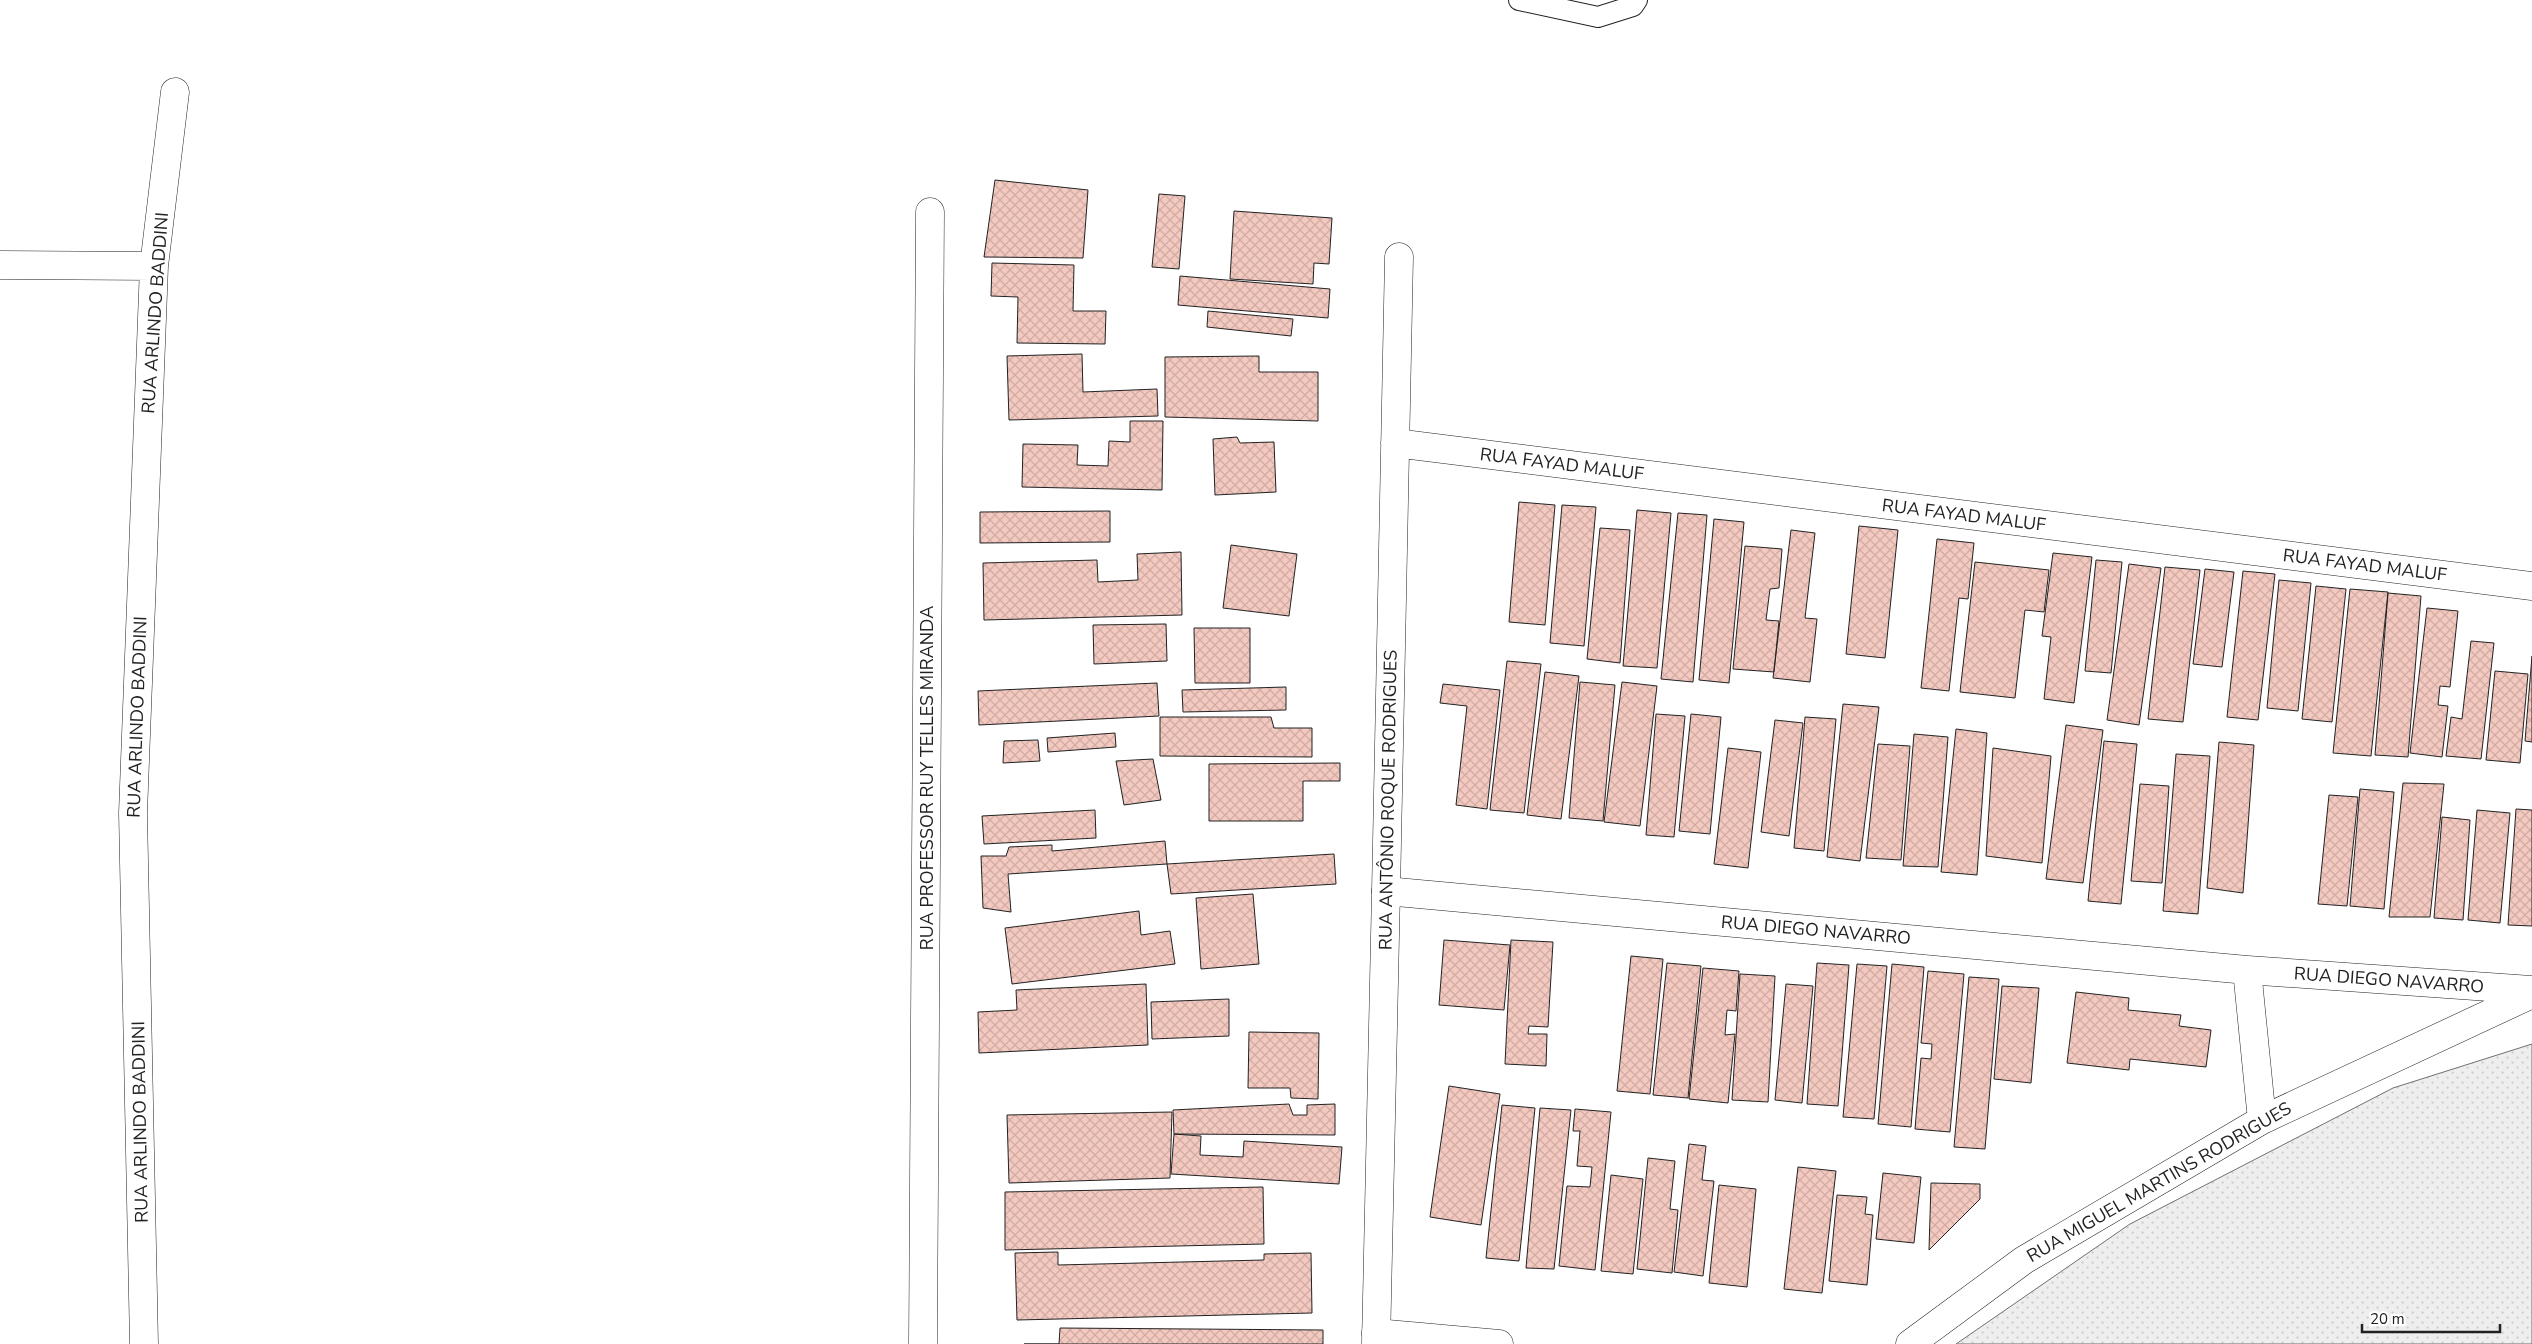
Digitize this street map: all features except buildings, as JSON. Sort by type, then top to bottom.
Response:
[{"type":"street","name":"RUA ARLINDO BADDINI","points":[[144,1344],[133,813],[154,266],[175,92]]},
{"type":"street","name":"RUA PROFESSOR RUY TELLES MIRANDA","points":[[923,1344],[930,212]]},
{"type":"street","name":"RUA ANTÔNIO ROQUE RODRIGUES","points":[[1376,1338],[1399,257]]},
{"type":"street","points":[[0,265],[154,266]]},
{"type":"street","name":"RUA FAYAD MALUF","points":[[1395,443],[2532,586]]},
{"type":"street","name":"RUA DIEGO NAVARRO","points":[[1386,891],[2247,970],[2532,990]]},
{"type":"street","points":[[2247,970],[2262,1120]]},
{"type":"street","name":"RUA MIGUEL MARTINS RODRIGUES","points":[[1910,1344],[2024,1260],[2262,1120],[2532,994]]},
{"type":"street","points":[[1376,1338],[1499,1344]]},
{"type":"lane","points":[[1519,0],[1598,18],[1632,6],[1637,0]]},
{"type":"shaded area","points":[[2532,1044],[2532,1344],[1956,1344],[2130,1224],[2393,1088]]}]
